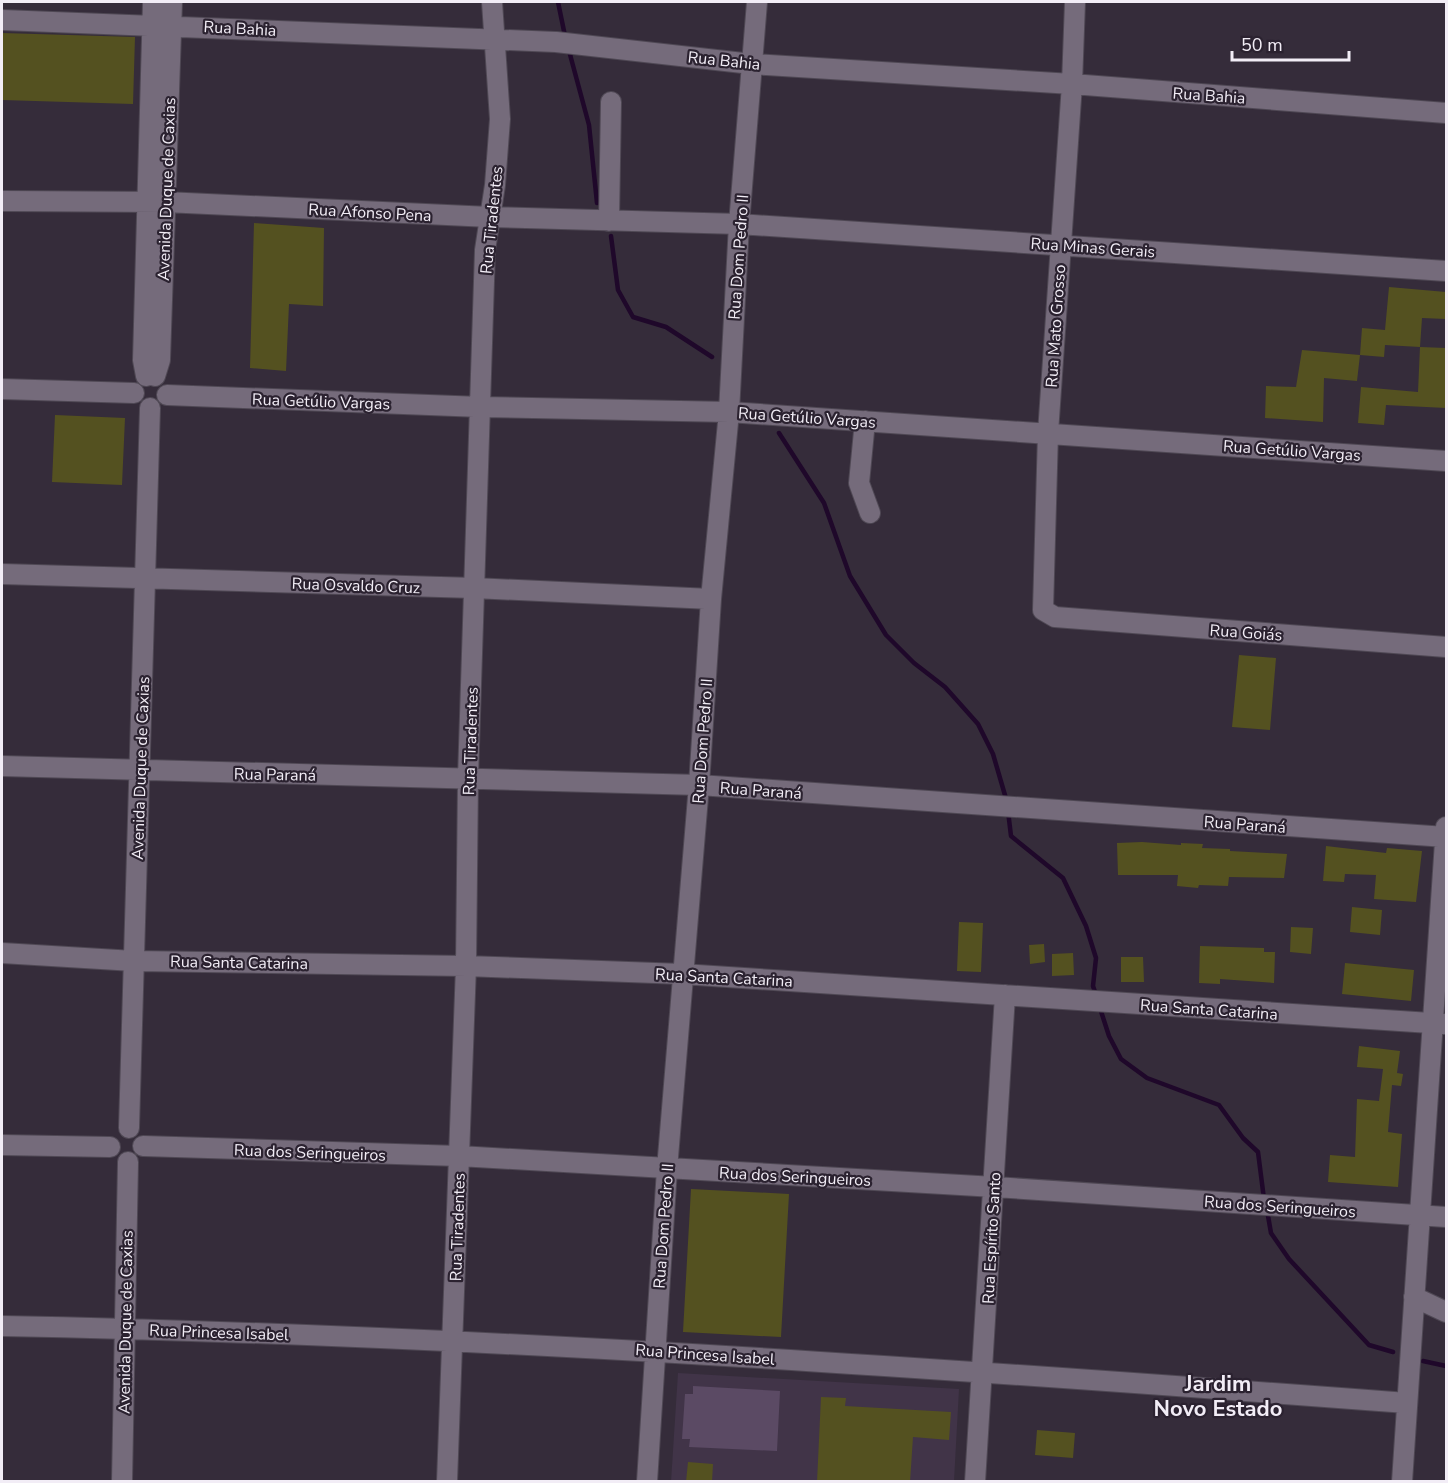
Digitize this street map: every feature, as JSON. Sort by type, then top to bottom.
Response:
[{"type":"street","name":"Avenida Duque de Caxias","points":[[153,2],[162,25]]},
{"type":"street","name":"Avenida Duque de Caxias","points":[[151,376],[160,360],[157,202],[162,25],[172,2]]},
{"type":"street","name":"Rua Tiradentes","points":[[447,1482],[466,966],[468,778],[485,250],[495,185],[500,118],[492,2]]},
{"type":"street","name":"Rua Dom Pedro II","points":[[647,1482],[666,1168],[699,785],[711,599],[729,412],[739,224],[757,2]]},
{"type":"street","name":"Rua Mato Grosso","points":[[1046,613],[1041,602],[1048,433],[1072,84],[1075,2]]},
{"type":"street","name":"Rua Bahia","points":[[2,20],[565,43],[752,64],[1072,84],[1446,113]]},
{"type":"street","points":[[609,220],[611,102]]},
{"type":"street","name":"Rua Afonso Pena","points":[[2,201],[157,202],[490,217],[739,224]]},
{"type":"street","name":"Rua Minas Gerais","points":[[739,224],[1446,271]]},
{"type":"street","points":[[151,376],[163,381],[166,395],[160,405],[150,408],[138,403],[134,393],[137,382],[151,376]]},
{"type":"street","points":[[2,389],[134,393]]},
{"type":"street","name":"Rua Getúlio Vargas","points":[[166,395],[481,407],[729,412],[1446,461]]},
{"type":"street","name":"Avenida Duque de Caxias","points":[[129,1128],[150,408]]},
{"type":"street","points":[[865,421],[859,483],[870,513]]},
{"type":"street","name":"Rua Osvaldo Cruz","points":[[2,574],[474,588],[711,599]]},
{"type":"street","name":"Rua Goiás","points":[[1046,613],[1055,617],[1446,647]]},
{"type":"street","name":"Rua Paraná","points":[[2,766],[699,785],[1018,808],[1446,834]]},
{"type":"street","points":[[1402,1482],[1420,1216],[1440,1023],[1446,834]]},
{"type":"street","name":"Rua Santa Catarina","points":[[2,953],[134,961],[466,966],[682,974],[1440,1023]]},
{"type":"street","name":"Rua Espírito Santo","points":[[975,1482],[1005,995]]},
{"type":"street","points":[[129,1128],[140,1135],[143,1146],[138,1157],[128,1162],[115,1157],[110,1147],[110,1140],[117,1131],[129,1128]]},
{"type":"street","points":[[2,1144],[110,1147]]},
{"type":"street","name":"Rua dos Seringueiros","points":[[143,1146],[459,1156],[995,1186],[1446,1217]]},
{"type":"street","name":"Avenida Duque de Caxias","points":[[122,1482],[128,1162]]},
{"type":"street","points":[[1414,1297],[1446,1312]]},
{"type":"street","name":"Rua Princesa Isabel","points":[[2,1326],[126,1328],[654,1350],[1407,1403]]},
{"type":"shaded area","points":[[678,1373],[959,1389],[954,1481],[671,1482]]},
{"type":"shaded area","points":[[693,1386],[780,1391],[777,1451],[689,1447],[690,1439],[682,1439],[685,1394],[693,1394]]},
{"type":"building","points":[[2,33],[135,37],[133,104],[2,100]]},
{"type":"building","points":[[254,223],[324,228],[323,306],[289,304],[286,371],[250,368]]},
{"type":"building","points":[[1389,287],[1446,292],[1446,319],[1422,318],[1420,347],[1385,345],[1384,357],[1360,355],[1362,328],[1385,330]]},
{"type":"building","points":[[1420,347],[1446,348],[1446,408],[1386,405],[1384,425],[1358,423],[1361,387],[1418,392]]},
{"type":"building","points":[[1302,350],[1360,355],[1357,381],[1324,378],[1323,422],[1265,418],[1266,386],[1296,387]]},
{"type":"building","points":[[55,415],[125,418],[122,485],[52,482]]},
{"type":"building","points":[[1239,655],[1276,658],[1270,730],[1232,727]]},
{"type":"building","points":[[1117,843],[1203,844],[1202,848],[1287,854],[1284,878],[1229,877],[1228,886],[1199,885],[1198,888],[1177,886],[1178,875],[1118,875]]},
{"type":"building","points":[[1326,846],[1386,853],[1387,848],[1422,851],[1416,902],[1374,899],[1376,875],[1345,874],[1344,882],[1323,881]]},
{"type":"building","points":[[1352,907],[1382,910],[1380,935],[1350,932]]},
{"type":"building","points":[[959,922],[983,923],[981,972],[957,971]]},
{"type":"building","points":[[1291,927],[1313,928],[1311,954],[1290,952]]},
{"type":"building","points":[[1044,944],[1045,962],[1030,964],[1029,945]]},
{"type":"building","points":[[1200,946],[1264,948],[1264,952],[1275,952],[1274,983],[1220,979],[1220,984],[1199,983]]},
{"type":"building","points":[[1073,953],[1074,975],[1052,976],[1052,954]]},
{"type":"building","points":[[1121,957],[1143,957],[1144,982],[1121,982]]},
{"type":"building","points":[[1345,963],[1414,970],[1411,1001],[1342,994]]},
{"type":"building","points":[[1359,1046],[1400,1051],[1397,1073],[1403,1074],[1401,1086],[1392,1085],[1388,1132],[1402,1134],[1398,1187],[1328,1182],[1330,1155],[1355,1157],[1357,1099],[1379,1101],[1383,1069],[1357,1067]]},
{"type":"building","points":[[691,1189],[789,1194],[781,1337],[683,1332]]},
{"type":"building","points":[[821,1397],[846,1398],[845,1406],[951,1412],[949,1440],[913,1437],[910,1482],[817,1482]]},
{"type":"building","points":[[1037,1430],[1075,1433],[1073,1458],[1035,1455]]},
{"type":"building","points":[[688,1462],[713,1464],[712,1482],[686,1482]]},
{"type":"waterway","points":[[558,2],[565,36]]},
{"type":"waterway","points":[[568,47],[589,125],[597,203]]},
{"type":"waterway","points":[[611,236],[618,290],[633,317],[666,327],[712,357]]},
{"type":"waterway","points":[[779,433],[824,503],[850,576],[886,635],[914,663],[945,687],[978,724],[993,754],[1007,802]]},
{"type":"waterway","points":[[1008,811],[1011,836],[1063,878],[1086,926],[1096,958],[1093,986],[1096,995]]},
{"type":"waterway","points":[[1099,1005],[1109,1036],[1121,1059],[1147,1078],[1219,1105],[1243,1138],[1258,1152],[1264,1199]]},
{"type":"waterway","points":[[1267,1210],[1271,1233],[1289,1259],[1369,1345],[1393,1352]]},
{"type":"waterway","points":[[1423,1361],[1446,1366]]},
{"type":"district","name":"Jardim Novo Estado","points":[[1218,1396]]}]
